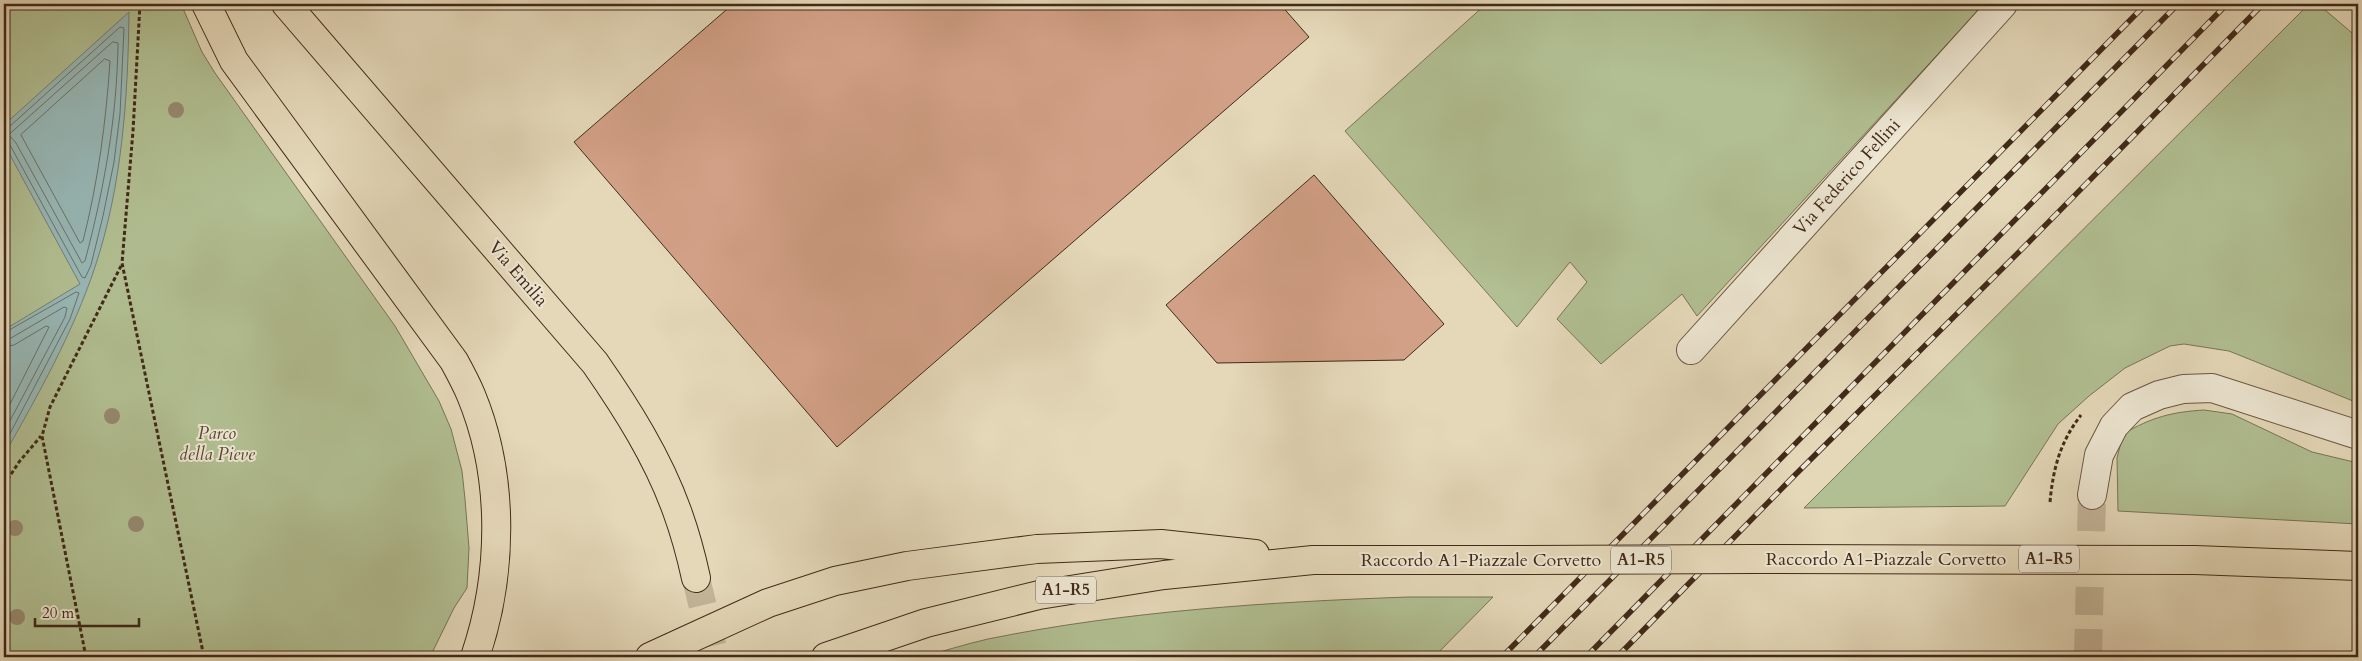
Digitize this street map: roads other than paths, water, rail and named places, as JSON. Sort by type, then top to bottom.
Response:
[{"type":"main road","points":[[206,4],[234,61],[454,361],[471,395],[490,465],[497,555],[490,601],[475,657]]},
{"type":"main road","name":"Via Emilia","points":[[286,4],[595,363],[621,402],[663,478],[677,511],[696,578]]},
{"type":"main road","points":[[650,657],[768,603],[835,582],[906,566],[1037,549],[1161,544],[1314,560]]},
{"type":"main road","name":"Raccordo A1-Piazzale Corvetto","points":[[826,657],[926,623],[1039,595],[1164,575],[1314,560],[2186,560],[2358,566]]},
{"type":"street","name":"Via Federico Fellini","points":[[1691,350],[2003,4]]},
{"type":"street","points":[[2092,495],[2099,455],[2114,426],[2132,407],[2167,393],[2212,388],[2234,393],[2358,435]]},
{"type":"water","points":[[129,12],[127,77],[122,141],[112,205],[104,236],[86,292],[66,340],[4,455],[4,330],[80,284],[4,144],[4,125]]},
{"type":"tunnel","points":[[2088,657],[2092,495]]},
{"type":"tunnel","points":[[696,578],[715,657]]},
{"type":"railway","points":[[1502,657],[2146,4]]},
{"type":"railway","points":[[1534,657],[2178,4]]},
{"type":"railway","points":[[1586,657],[2227,4]]},
{"type":"railway","points":[[1617,657],[2263,4]]},
{"type":"park label","name":"Parco della Pieve","points":[[217,443]]}]
